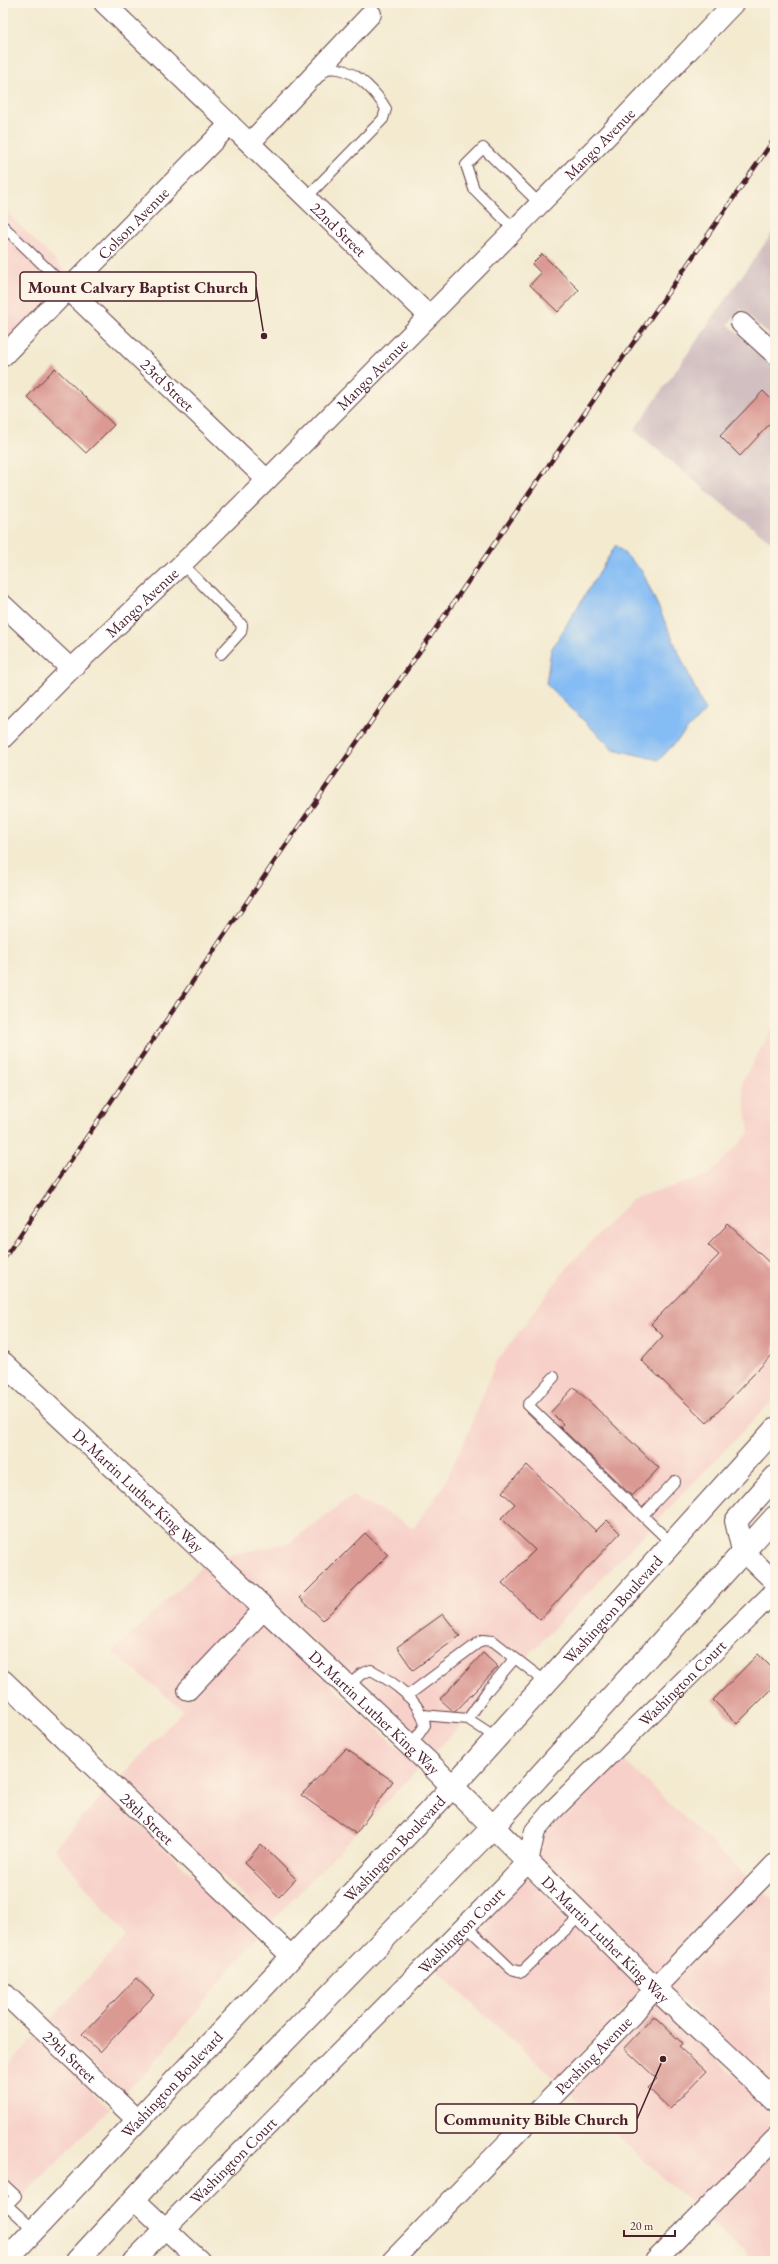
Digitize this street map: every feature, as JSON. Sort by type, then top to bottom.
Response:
[{"type":"main road","name":"Dr Martin Luther King Way","points":[[3,1363],[453,1786],[655,1988],[775,2100]]},
{"type":"main road","name":"Washington Boulevard","points":[[5,2261],[291,1956],[453,1786],[775,1428]]},
{"type":"main road","points":[[743,1551],[736,1521],[775,1477]]},
{"type":"main road","points":[[77,2261],[182,2147],[493,1827],[775,1517]]},
{"type":"street","name":"22nd Street","points":[[104,3],[428,315]]},
{"type":"street","name":"Mango Avenue","points":[[3,738],[71,669],[182,564],[267,480],[734,3]]},
{"type":"street","points":[[250,143],[371,14]]},
{"type":"street","name":"Colson Avenue","points":[[3,356],[230,124]]},
{"type":"street","name":"23rd Street","points":[[68,289],[267,480]]},
{"type":"street","points":[[741,323],[775,354]]},
{"type":"street","points":[[3,605],[71,669]]},
{"type":"street","points":[[743,1551],[775,1582]]},
{"type":"street","name":"Washington Court","points":[[133,2261],[528,1862],[534,1831],[775,1591]]},
{"type":"street","points":[[188,1690],[264,1608]]},
{"type":"street","name":"28th Street","points":[[3,1680],[291,1956]]},
{"type":"street","name":"Pershing Avenue","points":[[392,2261],[632,2015],[655,1988],[775,1864]]},
{"type":"street","name":"29th Street","points":[[3,1992],[137,2120]]},
{"type":"street","points":[[655,2261],[775,2139]]},
{"type":"street","points":[[134,2199],[200,2261]]},
{"type":"lane","points":[[307,198],[383,119],[386,109],[380,99],[353,74],[338,69],[318,69]]},
{"type":"lane","points":[[514,229],[474,189],[466,165],[483,148],[539,203]]},
{"type":"lane","points":[[3,226],[68,289]]},
{"type":"lane","points":[[182,564],[242,625],[241,632],[221,654]]},
{"type":"lane","points":[[554,1377],[528,1405],[671,1543]]},
{"type":"lane","points":[[643,1515],[675,1481]]},
{"type":"lane","points":[[407,1696],[482,1640],[493,1641],[546,1682]]},
{"type":"lane","points":[[468,1719],[488,1690],[515,1658]]},
{"type":"lane","points":[[348,1686],[361,1674],[371,1670],[385,1677],[407,1696],[423,1715],[425,1725],[411,1746]]},
{"type":"lane","points":[[423,1715],[468,1719],[497,1738]]},
{"type":"lane","points":[[466,1926],[511,1969],[522,1972],[582,1914]]},
{"type":"lane","points":[[3,2184],[16,2196],[5,2208],[34,2230]]},
{"type":"shaded area","points":[[3,209],[76,281],[3,356]]},
{"type":"shaded area","points":[[775,229],[775,341],[741,309],[728,324],[775,368],[775,543],[773,543],[721,503],[634,430]]},
{"type":"shaded area","points":[[775,1024],[775,1398],[433,1754],[224,1556],[289,1543],[352,1496],[414,1527],[444,1485],[470,1429],[495,1364],[565,1270],[631,1200],[709,1175],[749,1133],[742,1082]]},
{"type":"shaded area","points":[[204,1565],[419,1768],[271,1922],[120,1778],[183,1710],[113,1652]]},
{"type":"shaded area","points":[[620,1757],[749,1878],[656,1974],[538,1858],[543,1835]]},
{"type":"shaded area","points":[[106,1792],[257,1937],[149,2069],[124,2094],[48,2022],[126,1937],[54,1848]]},
{"type":"shaded area","points":[[527,1876],[642,1989],[556,2080],[435,1969]]},
{"type":"shaded area","points":[[762,1890],[775,1902],[775,2087],[668,1987]]},
{"type":"shaded area","points":[[655,2001],[775,2114],[775,2126],[695,2207],[569,2092]]},
{"type":"shaded area","points":[[35,2036],[110,2109],[3,2216],[3,2071]]},
{"type":"shaded area","points":[[775,2151],[775,2261],[754,2261],[708,2219]]},
{"type":"water","points":[[616,545],[642,571],[705,711],[659,760],[613,749],[546,684],[551,650]]},
{"type":"building","points":[[542,254],[579,290],[558,312],[530,285],[541,273],[532,264]]},
{"type":"building","points":[[55,368],[114,425],[86,453],[27,397]]},
{"type":"building","points":[[763,391],[775,403],[775,418],[740,456],[720,436]]},
{"type":"building","points":[[728,1224],[775,1268],[775,1352],[707,1423],[641,1360],[663,1336],[651,1324],[719,1255],[708,1245]]},
{"type":"building","points":[[574,1387],[659,1468],[632,1496],[560,1427],[563,1424],[551,1412]]},
{"type":"building","points":[[527,1465],[596,1531],[607,1520],[620,1533],[540,1620],[502,1583],[535,1550],[501,1518],[515,1504],[502,1492]]},
{"type":"building","points":[[365,1533],[388,1555],[323,1620],[300,1598]]},
{"type":"building","points":[[443,1614],[460,1636],[413,1670],[397,1647]]},
{"type":"building","points":[[483,1653],[498,1667],[456,1711],[453,1711],[440,1699]]},
{"type":"building","points":[[758,1654],[775,1671],[775,1686],[737,1724],[713,1700]]},
{"type":"building","points":[[346,1749],[393,1781],[356,1834],[301,1795]]},
{"type":"building","points":[[261,1844],[296,1879],[279,1897],[245,1863]]},
{"type":"building","points":[[136,1978],[154,1995],[100,2052],[82,2035]]},
{"type":"building","points":[[654,2016],[682,2043],[679,2047],[706,2072],[670,2109],[648,2088],[657,2079],[624,2048]]},
{"type":"railway","points":[[3,1260],[283,849],[775,138]]},
{"type":"place","name":"Mount Calvary Baptist Church","points":[[264,336]]},
{"type":"place","name":"Community Bible Church","points":[[663,2059]]}]
